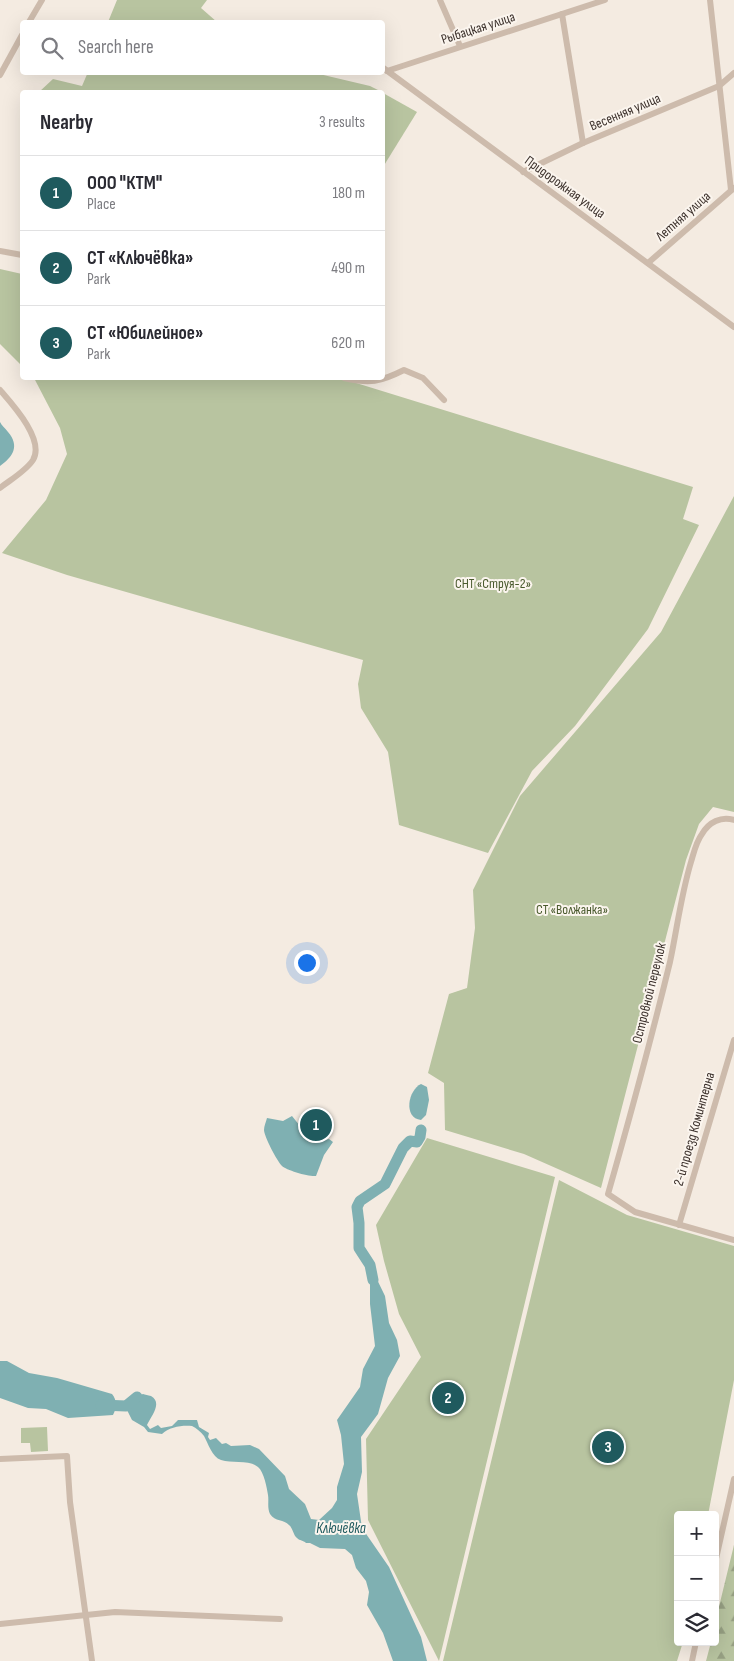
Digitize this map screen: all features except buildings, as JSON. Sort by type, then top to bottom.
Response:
[{"type":"street","points":[[30,20],[42,0]]},
{"type":"street","points":[[440,0],[460,46]]},
{"type":"street","name":"Рыбацкая улица","points":[[385,69],[605,0]]},
{"type":"street","points":[[710,0],[732,189]]},
{"type":"street","points":[[562,14],[583,143]]},
{"type":"street","points":[[0,75],[20,39]]},
{"type":"street","name":"Придорожная улица","points":[[385,69],[731,325]]},
{"type":"street","name":"Весенняя улица","points":[[523,172],[583,143],[719,86],[734,73]]},
{"type":"street","name":"Летняя улица","points":[[648,263],[732,189]]},
{"type":"street","points":[[0,251],[20,255]]},
{"type":"street","points":[[731,325],[734,318]]},
{"type":"street","points":[[385,378],[404,370],[424,378],[444,400]]},
{"type":"street","points":[[354,380],[364,382],[381,380]]},
{"type":"street","points":[[0,390],[33,436],[36,452],[32,461],[0,488]]},
{"type":"street","name":"Островной переулок","points":[[679,1225],[635,1212],[608,1194],[650,1044],[678,927],[686,880],[695,848],[710,824],[720,819],[734,820]]},
{"type":"street","name":"2-й проезд Коминтерна","points":[[679,1225],[734,1040]]},
{"type":"street","points":[[679,1225],[734,1240]]},
{"type":"street","points":[[0,1459],[67,1456],[70,1502],[92,1661]]},
{"type":"street","points":[[717,1556],[734,1479]]},
{"type":"street","points":[[0,1624],[115,1612],[280,1619]]},
{"type":"street","points":[[692,1661],[695,1646]]},
{"type":"green space","points":[[117,0],[207,0],[201,8],[215,20],[109,20]]},
{"type":"green space","points":[[87,75],[323,75],[370,86],[378,90],[41,90],[53,79],[82,86]]},
{"type":"green space","points":[[385,94],[417,112],[385,164]]},
{"type":"green space","points":[[0,269],[20,274],[20,364],[0,344]]},
{"type":"green space","name":"СНТ «Струя-2»","points":[[35,380],[346,380],[693,487],[683,519],[699,525],[648,629],[575,726],[532,771],[488,853],[399,825],[388,752],[361,708],[358,684],[363,660],[67,575],[2,553],[46,500],[67,454],[60,428]]},
{"type":"green space","name":"СТ «Волжанка»","points":[[734,496],[734,812],[713,807],[699,824],[686,860],[601,1188],[524,1154],[445,1130],[444,1083],[428,1073],[449,994],[467,988],[475,928],[473,890],[520,796],[661,632]]},
{"type":"green space","points":[[427,1138],[555,1177],[439,1661],[368,1520],[366,1439],[421,1357],[399,1314],[376,1225]]},
{"type":"green space","points":[[559,1180],[627,1215],[734,1246],[734,1380],[709,1511],[674,1511],[674,1646],[682,1646],[677,1661],[443,1661]]},
{"type":"green space","points":[[47,1427],[48,1451],[31,1452],[30,1443],[21,1443],[21,1428]]},
{"type":"green space","points":[[734,1545],[734,1661],[706,1661],[710,1646],[719,1646],[719,1607]]},
{"type":"water","points":[[0,422],[12,437],[14,447],[11,455],[0,466]]},
{"type":"water","points":[[421,1084],[427,1087],[429,1100],[426,1115],[421,1120],[415,1118],[412,1114],[409,1104],[413,1092]]},
{"type":"water","points":[[292,1116],[309,1142],[315,1143],[329,1139],[333,1142],[324,1155],[316,1176],[298,1173],[282,1166],[266,1137],[264,1130],[267,1118],[283,1121]]},
{"type":"water","name":"Ключёвка","points":[[370,1265],[385,1296],[389,1323],[397,1340],[400,1356],[388,1378],[378,1414],[361,1437],[362,1472],[357,1494],[362,1528],[389,1567],[421,1637],[427,1661],[393,1661],[383,1633],[367,1605],[369,1592],[366,1581],[356,1568],[352,1555],[345,1549],[320,1548],[306,1543],[296,1537],[287,1523],[272,1517],[265,1480],[258,1467],[245,1462],[221,1460],[213,1453],[204,1436],[192,1426],[176,1427],[162,1434],[148,1432],[144,1427],[132,1420],[125,1406],[129,1399],[143,1394],[151,1396],[156,1402],[156,1406],[147,1425],[150,1429],[158,1425],[161,1428],[172,1426],[178,1420],[197,1420],[199,1427],[209,1433],[208,1437],[210,1440],[216,1438],[222,1444],[226,1443],[231,1446],[250,1445],[259,1449],[285,1476],[289,1489],[305,1504],[311,1519],[319,1520],[332,1508],[337,1500],[337,1487],[344,1464],[341,1435],[337,1420],[360,1387],[363,1369],[375,1346],[370,1304]]},
{"type":"water","points":[[0,1361],[7,1361],[29,1373],[57,1378],[112,1394],[116,1401],[113,1415],[68,1418],[46,1409],[28,1408],[0,1398]]},
{"type":"waterway","name":"Ключёвка","points":[[373,1280],[370,1265],[359,1248],[357,1207],[360,1201],[385,1184],[403,1148],[410,1141],[417,1142],[421,1130]]},
{"type":"waterway","name":"Ключёвка","points":[[101,1405],[126,1406],[137,1397]]},
{"type":"place","name":"ООО \"КТМ\"","points":[[316,1125]]},
{"type":"place","name":"СТ «Ключёвка»","points":[[448,1398]]},
{"type":"place","name":"СТ «Юбилейное»","points":[[608,1447]]}]
